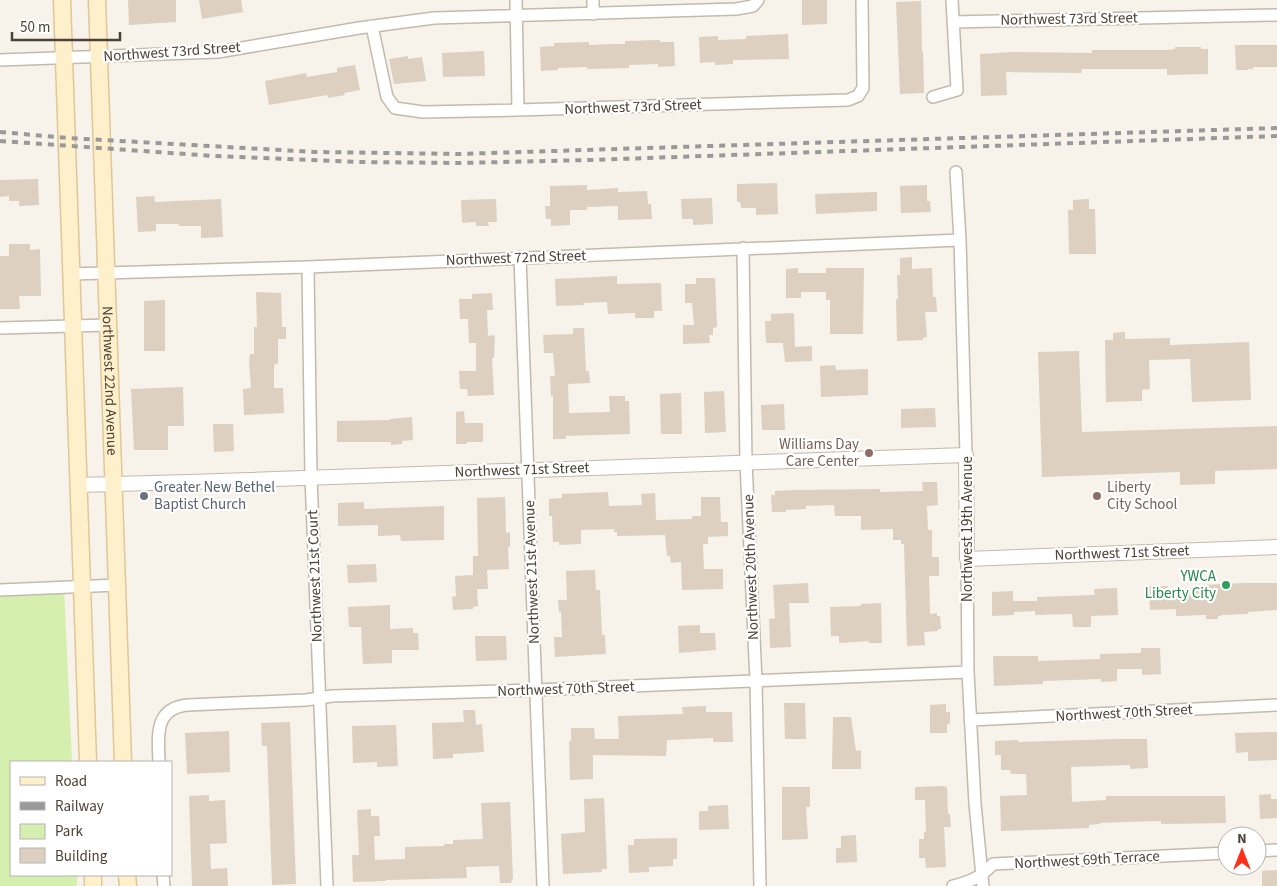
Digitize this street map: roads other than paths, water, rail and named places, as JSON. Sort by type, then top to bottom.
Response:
[{"type":"main road","points":[[62,0],[88,761]]},
{"type":"main road","name":"Northwest 22nd Avenue","points":[[97,0],[123,761]]},
{"type":"street","points":[[516,0],[518,110]]},
{"type":"street","points":[[593,0],[593,14]]},
{"type":"street","name":"Northwest 73rd Street","points":[[0,60],[218,52],[372,26],[434,18],[736,9],[753,6],[758,0]]},
{"type":"street","name":"Northwest 73rd Street","points":[[372,26],[387,97],[395,108],[424,112],[551,110],[854,99],[862,92],[864,83],[862,0]]},
{"type":"street","points":[[933,97],[957,90],[952,0]]},
{"type":"street","name":"Northwest 73rd Street","points":[[953,22],[1277,15]]},
{"type":"street","name":"Northwest 19th Avenue","points":[[956,172],[960,240],[966,455],[968,672],[983,881]]},
{"type":"street","name":"Northwest 72nd Street","points":[[71,274],[308,267],[960,240]]},
{"type":"street","name":"Northwest 20th Avenue","points":[[743,248],[746,462],[756,681],[760,886]]},
{"type":"street","name":"Northwest 21st Avenue","points":[[520,257],[543,886]]},
{"type":"street","name":"Northwest 21st Court","points":[[308,267],[311,477],[327,886]]},
{"type":"street","points":[[0,328],[108,324]]},
{"type":"street","name":"Northwest 71st Street","points":[[78,485],[966,455]]},
{"type":"street","name":"Northwest 71st Street","points":[[967,559],[1277,547]]},
{"type":"street","points":[[0,590],[117,585]]},
{"type":"street","name":"Northwest 70th Street","points":[[159,761],[159,728],[167,713],[188,704],[332,696],[535,690],[968,672]]},
{"type":"street","name":"Northwest 70th Street","points":[[970,720],[1277,705]]},
{"type":"street","name":"Northwest 69th Terrace","points":[[953,886],[983,881],[993,864],[1217,853]]},
{"type":"railway","points":[[0,132],[68,138],[315,152],[459,154],[1277,128]]},
{"type":"railway","points":[[0,141],[214,156],[357,162],[460,163],[1277,136]]},
{"type":"place","name":"Williams Day Care Center","points":[[869,453]]},
{"type":"place","name":"Greater New Bethel Baptist Church","points":[[144,496]]},
{"type":"place","name":"Liberty City School","points":[[1097,496]]},
{"type":"place","name":"YWCA Liberty City","points":[[1226,585]]}]
